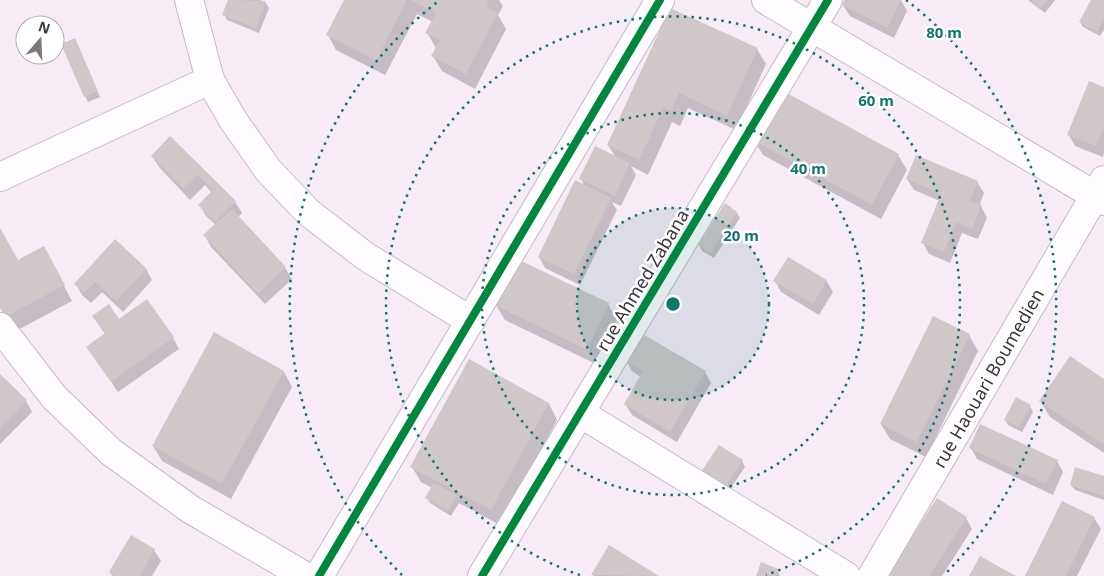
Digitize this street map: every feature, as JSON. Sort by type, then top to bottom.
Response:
[{"type":"street","points":[[189,0],[210,80],[233,120],[268,170],[308,212],[365,256],[471,321]]},
{"type":"street","points":[[319,576],[660,0]]},
{"type":"street","points":[[766,0],[1101,192]]},
{"type":"street","name":"rue Ahmed Zabana","points":[[482,576],[828,0]]},
{"type":"street","points":[[0,177],[210,80]]},
{"type":"street","name":"rue Haouari Boumedien","points":[[872,576],[1101,192]]},
{"type":"street","points":[[0,327],[54,397],[111,452],[190,509],[305,576]]},
{"type":"street","points":[[580,413],[846,576]]},
{"type":"building","points":[[228,0],[266,1],[256,28],[222,15]]},
{"type":"building","points":[[344,0],[407,0],[376,60],[326,35]]},
{"type":"building","points":[[410,0],[489,0],[486,6],[498,13],[466,74],[431,56],[440,40],[425,33],[436,13]]},
{"type":"building","points":[[844,0],[901,0],[887,28],[842,5]]},
{"type":"building","points":[[1031,0],[1048,0],[1041,8]]},
{"type":"building","points":[[1091,0],[1104,0],[1104,19],[1097,32],[1079,22]]},
{"type":"building","points":[[670,8],[758,48],[727,116],[679,93],[671,111],[663,108],[639,160],[607,145]]},
{"type":"building","points":[[75,38],[98,91],[84,97],[65,53],[65,42]]},
{"type":"building","points":[[1089,81],[1104,87],[1104,127],[1096,146],[1067,135]]},
{"type":"building","points":[[781,90],[899,154],[872,205],[753,140]]},
{"type":"building","points":[[170,136],[236,201],[215,222],[198,205],[213,190],[198,175],[184,189],[151,156]]},
{"type":"building","points":[[595,146],[630,163],[615,196],[579,179]]},
{"type":"building","points":[[916,155],[978,181],[970,201],[982,205],[972,229],[956,222],[944,252],[921,243],[941,194],[906,179]]},
{"type":"building","points":[[575,180],[611,198],[574,274],[538,257]]},
{"type":"building","points":[[725,203],[737,212],[710,253],[698,245]]},
{"type":"building","points":[[232,209],[286,267],[258,294],[203,235]]},
{"type":"building","points":[[0,228],[18,260],[44,246],[65,285],[5,317],[0,308]]},
{"type":"building","points":[[115,239],[147,269],[116,301],[95,282],[84,293],[74,284]]},
{"type":"building","points":[[788,257],[827,280],[813,304],[773,281]]},
{"type":"building","points":[[517,259],[609,303],[587,350],[495,305]]},
{"type":"building","points":[[147,299],[174,337],[111,382],[86,347],[105,333],[92,316],[109,304],[119,319]]},
{"type":"building","points":[[933,316],[970,334],[917,442],[880,424]]},
{"type":"building","points":[[214,332],[284,371],[222,484],[152,446]]},
{"type":"building","points":[[641,333],[706,371],[670,432],[624,404],[643,371],[624,360]]},
{"type":"building","points":[[1070,356],[1104,379],[1104,445],[1039,401]]},
{"type":"building","points":[[469,359],[549,403],[491,510],[410,467]]},
{"type":"building","points":[[0,374],[27,400],[0,427]]},
{"type":"building","points":[[1016,397],[1031,405],[1019,427],[1004,420]]},
{"type":"building","points":[[980,424],[1058,460],[1046,484],[969,448]]},
{"type":"building","points":[[719,445],[743,460],[723,491],[699,475]]},
{"type":"building","points":[[1075,467],[1104,476],[1104,496],[1070,485]]},
{"type":"building","points":[[434,482],[457,496],[448,511],[425,498]]},
{"type":"building","points":[[937,498],[967,517],[929,576],[886,576]]},
{"type":"building","points":[[1062,501],[1095,517],[1066,576],[1025,576]]},
{"type":"building","points":[[131,535],[155,549],[140,576],[115,576],[109,572]]},
{"type":"building","points":[[609,545],[659,576],[591,575]]},
{"type":"building","points":[[980,556],[1016,576],[969,576]]},
{"type":"building","points":[[761,562],[778,569],[775,576],[756,576]]},
{"type":"cycle path","points":[[319,576],[660,0]]},
{"type":"cycle path","points":[[482,576],[828,0]]}]
